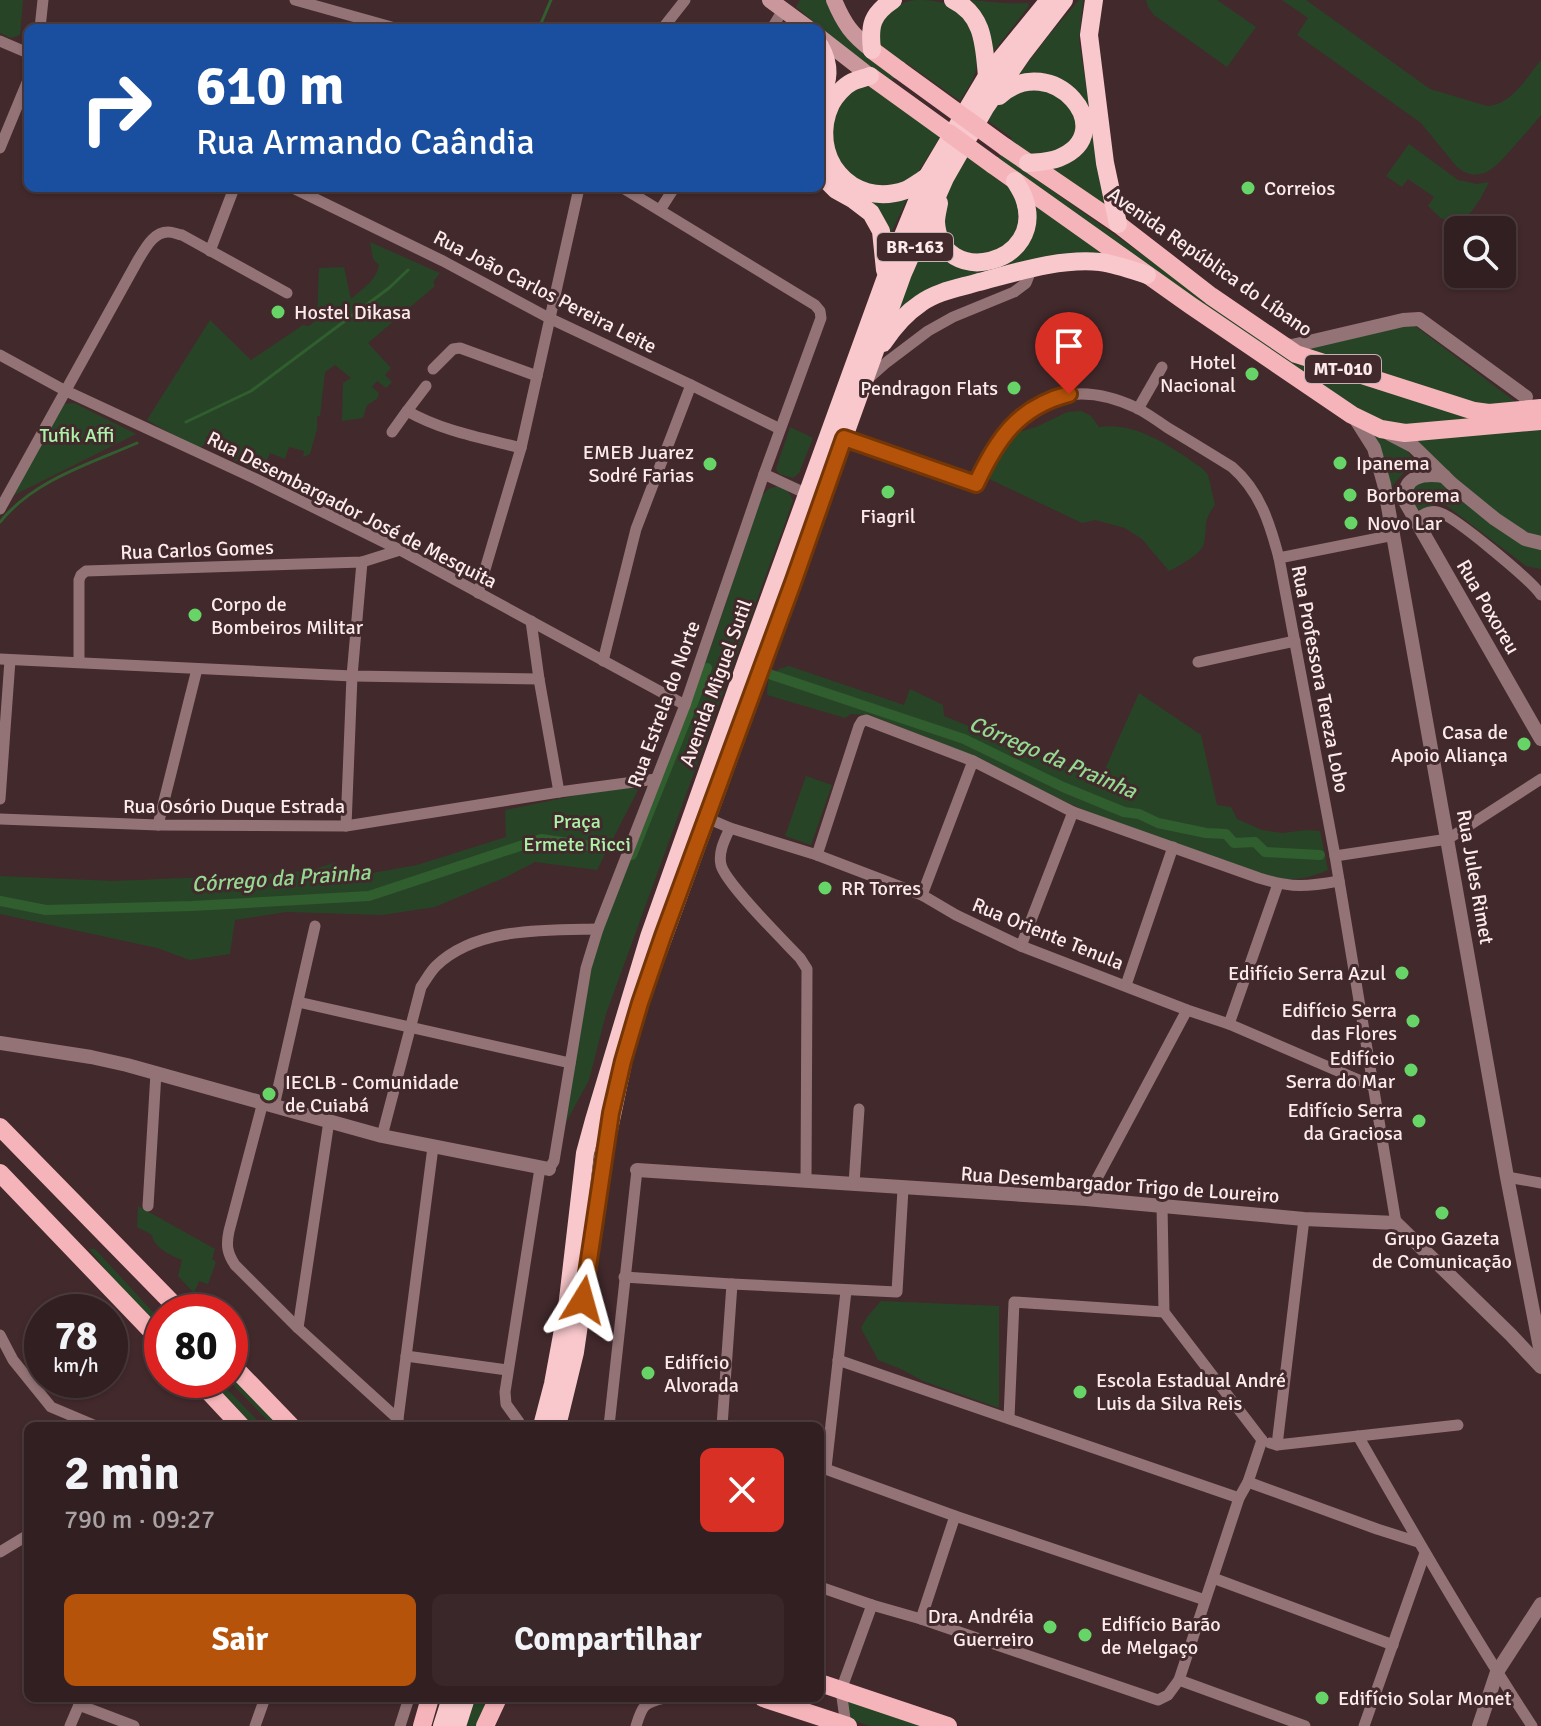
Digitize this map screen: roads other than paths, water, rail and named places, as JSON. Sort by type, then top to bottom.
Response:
[{"type":"highway","points":[[872,50],[872,21],[893,0]]},
{"type":"highway","points":[[953,0],[968,11],[982,33],[987,76]]},
{"type":"highway","name":"Avenida Miguel Sutil","points":[[558,1422],[575,1352],[595,1153],[649,937],[886,277],[987,76],[1049,0]]},
{"type":"highway","name":"Avenida Miguel Sutil","points":[[595,1153],[663,936],[794,580],[934,182],[971,133],[1023,53],[1064,0]]},
{"type":"highway","points":[[1094,0],[1089,35],[1105,163],[1118,224]]},
{"type":"highway","points":[[824,54],[828,73],[824,86]]},
{"type":"highway","points":[[824,129],[825,118],[834,98],[851,82],[870,76]]},
{"type":"highway","points":[[985,108],[1011,85],[1027,81],[1045,82],[1063,89],[1075,100],[1086,129],[1079,142],[1070,152],[1057,159],[1028,163]]},
{"type":"highway","points":[[824,144],[830,162],[844,180],[863,191],[886,194],[934,182],[940,238],[950,253],[966,261],[984,263],[1001,259],[1015,248],[1024,233],[1027,215],[1024,198],[1015,181]]},
{"type":"highway","points":[[824,178],[836,190],[871,213],[881,231],[886,277]]},
{"type":"highway","points":[[869,366],[907,313],[940,293],[1032,268],[1076,262],[1098,262],[1147,275]]},
{"type":"highway","name":"Avenida Miguel Sutil","points":[[543,1422],[587,1212]]},
{"type":"highway","points":[[442,1726],[450,1702]]},
{"type":"highway","points":[[457,1726],[465,1702]]},
{"type":"main road","points":[[834,0],[854,36],[872,50]]},
{"type":"main road","points":[[777,5],[803,24]]},
{"type":"main road","points":[[824,40],[870,76]]},
{"type":"main road","name":"Avenida República do Líbano","points":[[872,50],[1296,354],[1474,411],[1533,412]]},
{"type":"main road","name":"MT-010","points":[[870,76],[1147,275],[1352,415],[1381,429],[1412,433],[1533,412]]},
{"type":"main road","points":[[0,1127],[163,1294]]},
{"type":"main road","points":[[0,1173],[144,1323]]},
{"type":"main road","points":[[248,1382],[287,1422]]},
{"type":"main road","points":[[215,1398],[237,1422]]},
{"type":"main road","points":[[824,1684],[948,1726]]},
{"type":"main road","points":[[422,1726],[429,1702]]},
{"type":"main road","points":[[485,1726],[496,1702]]},
{"type":"main road","points":[[775,1702],[847,1726]]},
{"type":"street","points":[[40,24],[43,0]]},
{"type":"street","points":[[295,0],[375,24]]},
{"type":"street","points":[[341,0],[343,14]]},
{"type":"street","points":[[666,24],[685,0]]},
{"type":"street","points":[[0,41],[24,51]]},
{"type":"street","points":[[0,148],[24,90]]},
{"type":"street","points":[[210,251],[232,192]]},
{"type":"street","name":"Rua João Carlos Pereira Leite","points":[[304,192],[549,318],[780,429]]},
{"type":"street","points":[[478,593],[521,448],[578,192]]},
{"type":"street","points":[[630,192],[660,210],[671,192]]},
{"type":"street","name":"Rua Estrela do Norte","points":[[517,1422],[505,1398],[507,1370],[544,1168],[554,1161],[586,968],[598,929],[685,705],[764,474],[820,323],[820,311],[815,305],[660,210]]},
{"type":"street","points":[[0,509],[147,245],[157,235],[168,232],[182,235],[287,293]]},
{"type":"street","points":[[863,384],[928,331],[953,317],[1014,292],[1026,283],[1032,268]]},
{"type":"street","points":[[1282,345],[1300,345],[1403,320],[1419,319],[1533,412]]},
{"type":"street","points":[[433,369],[453,349],[460,348],[537,376]]},
{"type":"street","name":"Rua Desembargador José de Mesquita","points":[[0,355],[64,390],[400,550],[685,705]]},
{"type":"street","points":[[1138,409],[1162,367]]},
{"type":"street","points":[[603,661],[636,529],[691,385]]},
{"type":"street","points":[[392,432],[426,386]]},
{"type":"street","name":"Rua Professora Tereza Lobo","points":[[844,438],[976,484],[1004,433],[1024,413],[1048,400],[1069,394],[1108,398],[1138,409],[1232,467],[1253,489],[1266,514],[1279,558],[1335,856],[1396,1223]]},
{"type":"street","points":[[407,411],[443,428],[521,448]]},
{"type":"street","name":"Rua Jules Rimet","points":[[1352,415],[1374,448],[1394,535],[1541,1353]]},
{"type":"street","points":[[1381,429],[1413,446],[1506,527],[1525,539],[1541,543]]},
{"type":"street","points":[[764,474],[807,494]]},
{"type":"street","name":"Rua Poxoreu","points":[[1444,476],[1419,476],[1406,487],[1404,498],[1541,739]]},
{"type":"street","points":[[1415,520],[1423,514],[1441,513],[1503,559],[1532,583],[1541,595]]},
{"type":"street","points":[[1279,558],[1394,535]]},
{"type":"street","name":"Rua Carlos Gomes","points":[[79,661],[79,580],[86,571],[362,562],[400,550]]},
{"type":"street","points":[[346,826],[352,676],[362,562]]},
{"type":"street","points":[[531,621],[559,792]]},
{"type":"street","points":[[1198,662],[1295,641]]},
{"type":"street","points":[[0,799],[5,659],[352,676],[539,679]]},
{"type":"street","points":[[158,825],[197,669]]},
{"type":"street","points":[[817,855],[859,726],[862,721],[868,721],[973,761],[1073,812],[1278,884],[1304,887],[1339,881]]},
{"type":"street","points":[[922,895],[973,761]]},
{"type":"street","name":"Rua Osório Duque Estrada","points":[[0,819],[158,825],[346,826],[656,779]]},
{"type":"street","points":[[1335,856],[1448,839],[1541,779]]},
{"type":"street","points":[[1021,946],[1073,812]]},
{"type":"street","name":"Rua Oriente Tenula","points":[[707,818],[922,895],[1021,946],[1229,1024],[1375,1087]]},
{"type":"street","points":[[730,828],[722,846],[720,862],[724,872],[807,969],[806,1181]]},
{"type":"street","points":[[1126,985],[1173,847]]},
{"type":"street","points":[[1229,1024],[1278,884]]},
{"type":"street","points":[[315,926],[298,1002],[226,1244],[227,1252],[235,1265],[396,1422]]},
{"type":"street","points":[[382,1136],[421,987],[434,967],[467,944],[533,930],[598,929]]},
{"type":"street","points":[[298,1002],[570,1063]]},
{"type":"street","points":[[1086,1199],[1187,1010]]},
{"type":"street","points":[[0,1043],[91,1057],[382,1136],[544,1168]]},
{"type":"street","points":[[148,1206],[156,1073]]},
{"type":"street","points":[[854,1184],[859,1109]]},
{"type":"street","points":[[298,1328],[329,1121]]},
{"type":"street","points":[[396,1422],[433,1147]]},
{"type":"street","points":[[609,1422],[637,1170]]},
{"type":"street","name":"Rua Desembargador Trigo de Loureiro","points":[[637,1170],[1086,1199],[1304,1219],[1396,1223]]},
{"type":"street","points":[[1507,1177],[1541,1183]]},
{"type":"street","points":[[624,1277],[897,1292],[903,1189]]},
{"type":"street","points":[[1162,1206],[1164,1312],[1262,1440],[1277,1445],[1458,1425]]},
{"type":"street","points":[[1277,1445],[1304,1219]]},
{"type":"street","points":[[1396,1223],[1541,1367]]},
{"type":"street","points":[[722,1422],[732,1284]]},
{"type":"street","points":[[824,1461],[846,1291]]},
{"type":"street","points":[[1009,1418],[1014,1302],[1164,1312]]},
{"type":"street","points":[[0,1335],[13,1360],[51,1407],[87,1422]]},
{"type":"street","points":[[1511,1335],[1520,1339],[1536,1335]]},
{"type":"street","points":[[406,1356],[507,1370]]},
{"type":"street","points":[[838,1360],[1239,1498]]},
{"type":"street","points":[[1358,1436],[1532,1726]]},
{"type":"street","points":[[824,1588],[1158,1700],[1168,1695],[1179,1680],[1239,1498],[1248,1482],[1262,1440]]},
{"type":"street","points":[[824,1468],[1205,1600]]},
{"type":"street","points":[[1248,1482],[1422,1547]]},
{"type":"street","points":[[921,1619],[955,1516]]},
{"type":"street","points":[[0,1552],[24,1537]]},
{"type":"street","points":[[1364,1726],[1393,1645],[1422,1547]]},
{"type":"street","points":[[1213,1578],[1393,1645]]},
{"type":"street","points":[[1479,1726],[1497,1672],[1541,1604]]},
{"type":"street","points":[[847,1726],[841,1690],[872,1605]]},
{"type":"street","points":[[1179,1680],[1305,1726]]},
{"type":"street","points":[[70,1726],[80,1702],[134,1726]]},
{"type":"street","points":[[255,1726],[264,1702]]},
{"type":"street","points":[[400,1726],[408,1702]]},
{"type":"street","points":[[636,1726],[641,1711],[652,1702]]},
{"type":"waterway","points":[[541,24],[551,0]]},
{"type":"waterway","points":[[186,422],[251,391],[389,288],[408,270]]},
{"type":"waterway","points":[[0,522],[14,507],[46,484],[137,443]]},
{"type":"waterway","name":"Córrego da Prainha","points":[[632,855],[707,668]]},
{"type":"waterway","name":"Córrego da Prainha","points":[[769,674],[964,739],[1063,787],[1124,812],[1139,814],[1158,823],[1226,834],[1234,843],[1255,842],[1265,852],[1320,855]]},
{"type":"waterway","name":"Córrego da Prainha","points":[[0,901],[46,910],[369,896],[541,839],[604,848]]},
{"type":"place","name":"Correios","points":[[1248,188]]},
{"type":"place","name":"Hostel Dikasa","points":[[278,312]]},
{"type":"place","name":"Hotel Nacional","points":[[1252,374]]},
{"type":"place","name":"Pendragon Flats","points":[[1014,388]]},
{"type":"place","name":"Ipanema","points":[[1340,463]]},
{"type":"place","name":"EMEB Juarez Sodré Farias","points":[[710,464]]},
{"type":"place","name":"Fiagril","points":[[888,492]]},
{"type":"place","name":"Borborema","points":[[1350,495]]},
{"type":"place","name":"Novo Lar","points":[[1351,523]]},
{"type":"place","name":"Corpo de Bombeiros Militar","points":[[195,615]]},
{"type":"place","name":"Casa de Apoio Aliança","points":[[1524,744]]},
{"type":"place","name":"RR Torres","points":[[825,888]]},
{"type":"place","name":"Edifício Serra Azul","points":[[1402,973]]},
{"type":"place","name":"Edifício Serra das Flores","points":[[1413,1021]]},
{"type":"place","name":"Edifício Serra do Mar","points":[[1411,1070]]},
{"type":"place","name":"IECLB - Comunidade de Cuiabá","points":[[269,1094]]},
{"type":"place","name":"Edifício Serra da Graciosa","points":[[1419,1121]]},
{"type":"place","name":"Grupo Gazeta de Comunicação","points":[[1442,1213]]},
{"type":"place","name":"Edifício Alvorada","points":[[648,1373]]},
{"type":"place","name":"Escola Estadual André Luis da Silva Reis","points":[[1080,1392]]},
{"type":"place","name":"Dra. Andréia Guerreiro","points":[[1050,1627]]},
{"type":"place","name":"Edifício Barão de Melgaço","points":[[1085,1635]]},
{"type":"place","name":"Edifício Solar Monet","points":[[1322,1698]]},
{"type":"park label","name":"Tufik Affi","points":[[77,435]]},
{"type":"park label","name":"Praça Ermete Ricci","points":[[577,832]]}]
